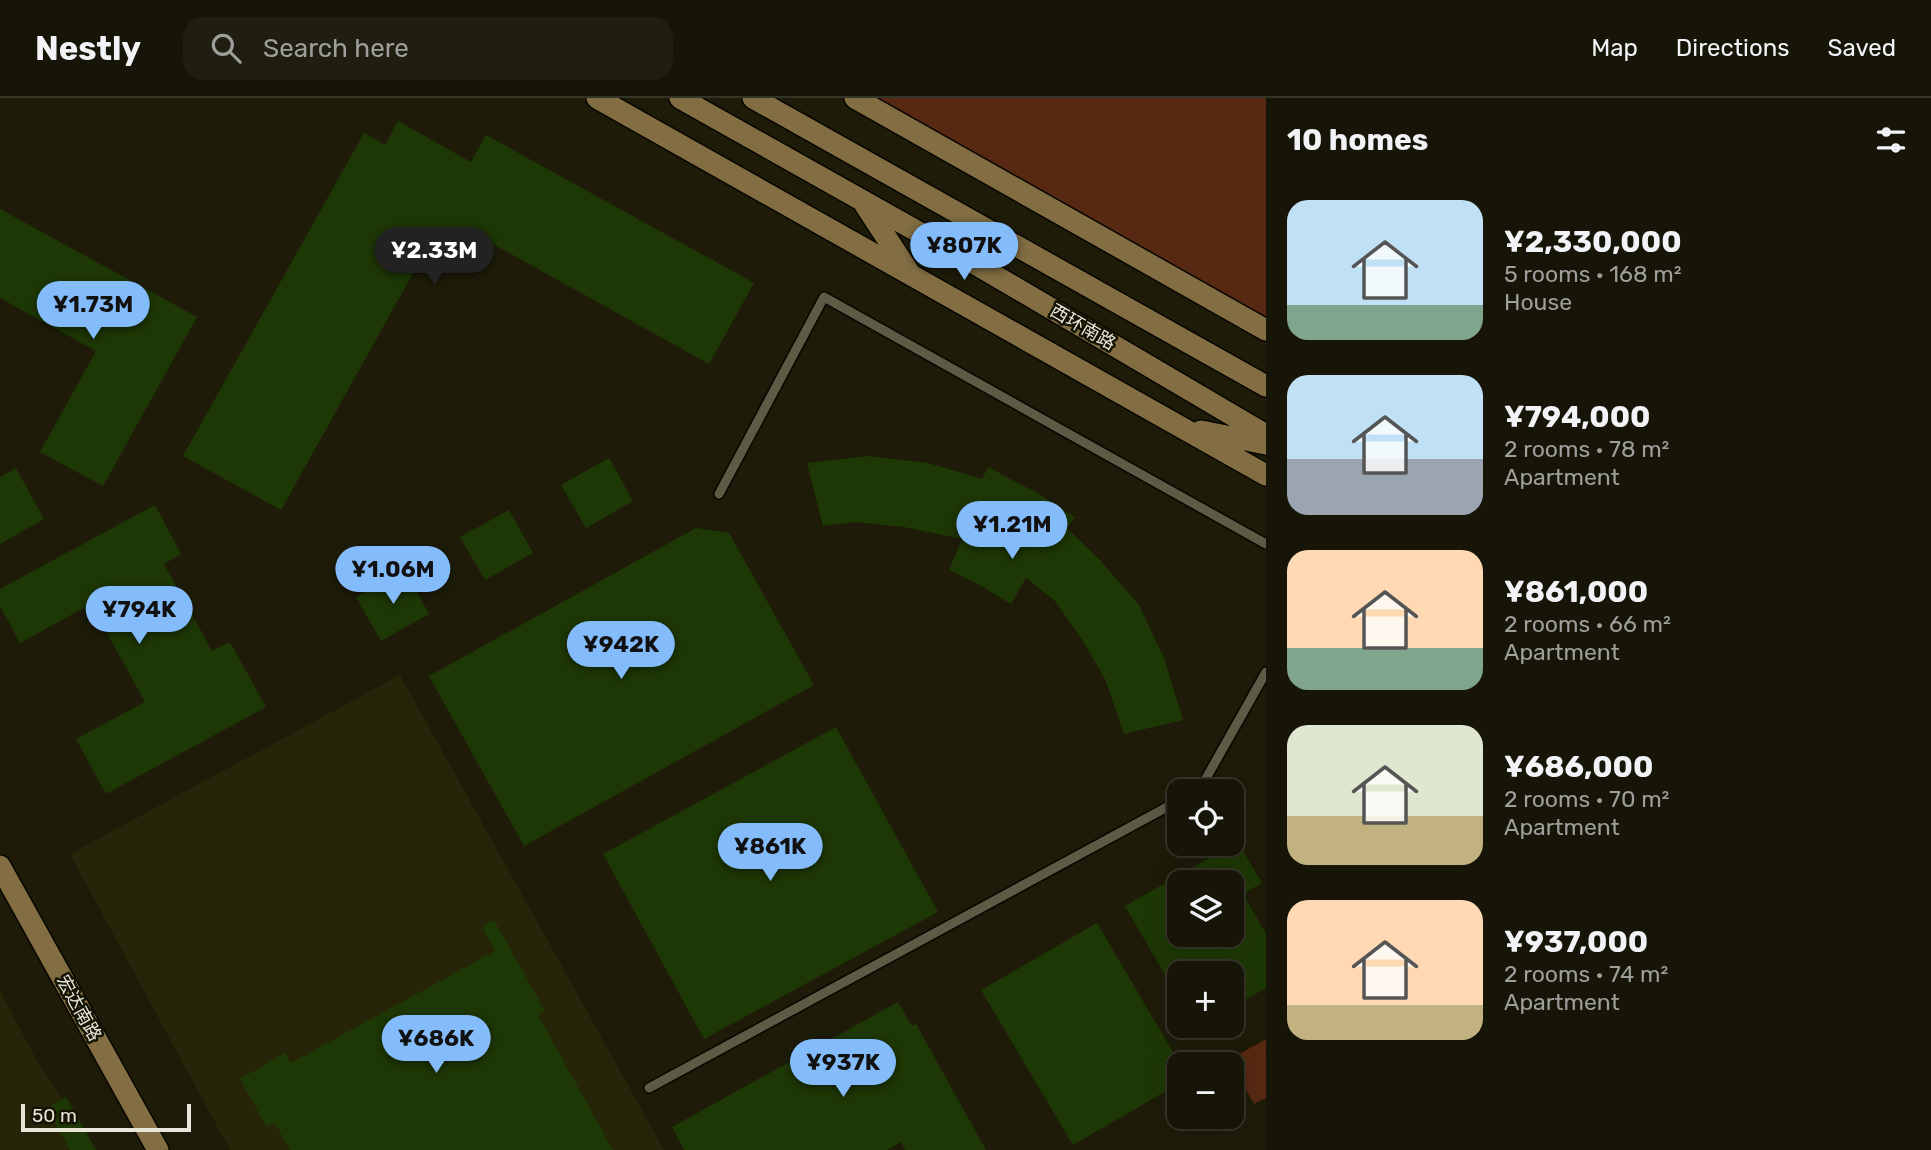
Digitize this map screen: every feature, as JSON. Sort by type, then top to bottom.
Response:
[{"type":"street","points":[[597,98],[1266,475]]},
{"type":"street","name":"西环南路","points":[[680,98],[977,265],[1266,435]]},
{"type":"street","points":[[753,98],[1266,386]]},
{"type":"street","points":[[855,98],[1266,330]]},
{"type":"street","points":[[862,201],[910,274]]},
{"type":"street","points":[[1182,428],[1266,444]]},
{"type":"street","name":"宏达南路","points":[[0,866],[158,1150]]},
{"type":"lane","points":[[719,494],[824,297],[1266,544]]},
{"type":"lane","points":[[1206,779],[1266,671]]},
{"type":"lane","points":[[649,1088],[1167,807]]},
{"type":"shaded area","points":[[867,98],[1266,98],[1266,324]]},
{"type":"shaded area","points":[[400,675],[664,1150],[230,1150],[70,854]]},
{"type":"shaded area","points":[[0,991],[35,1057],[95,1150],[0,1150]]},
{"type":"shaded area","points":[[1266,1039],[1266,1098],[1254,1104],[1244,1086],[1243,1052]]},
{"type":"building","points":[[398,121],[471,162],[486,135],[754,283],[709,364],[466,229],[448,263],[426,250],[281,510],[183,456],[364,133],[385,145]]},
{"type":"building","points":[[0,209],[197,317],[103,486],[40,452],[96,351],[0,298]]},
{"type":"building","points":[[868,456],[928,463],[982,479],[988,467],[1075,517],[1067,528],[1100,560],[1139,605],[1164,658],[1183,720],[1124,734],[1105,679],[1055,601],[1026,578],[1011,604],[949,570],[962,539],[904,527],[855,522],[823,526],[807,463]]},
{"type":"building","points":[[609,458],[633,501],[586,528],[561,485]]},
{"type":"building","points":[[16,468],[44,519],[0,544],[0,477]]},
{"type":"building","points":[[155,505],[181,554],[164,564],[212,651],[230,642],[266,707],[106,794],[76,739],[145,702],[91,604],[20,643],[0,606],[0,589]]},
{"type":"building","points":[[509,510],[533,553],[485,580],[460,537]]},
{"type":"building","points":[[696,528],[729,533],[814,685],[524,846],[429,676]]},
{"type":"building","points":[[404,570],[429,614],[381,641],[356,597]]},
{"type":"building","points":[[836,727],[938,912],[704,1039],[603,854]]},
{"type":"building","points":[[1244,852],[1262,883],[1244,893],[1244,870],[1189,870],[1213,856],[1244,856]]},
{"type":"building","points":[[1167,882],[1167,947],[1244,947],[1244,896],[1266,934],[1266,988],[1244,1000],[1244,961],[1167,961],[1167,979],[1125,906]]},
{"type":"building","points":[[494,920],[545,1011],[538,1015],[613,1150],[290,1150],[275,1123],[267,1127],[240,1079],[285,1053],[291,1063],[495,951],[482,926]]},
{"type":"building","points":[[1097,923],[1173,1052],[1167,1052],[1167,1091],[1073,1145],[981,990]]},
{"type":"building","points":[[898,1002],[912,1026],[916,1024],[986,1150],[905,1150],[901,1142],[887,1150],[684,1150],[672,1127]]},
{"type":"building","points":[[66,1097],[96,1150],[70,1150],[47,1108]]}]
